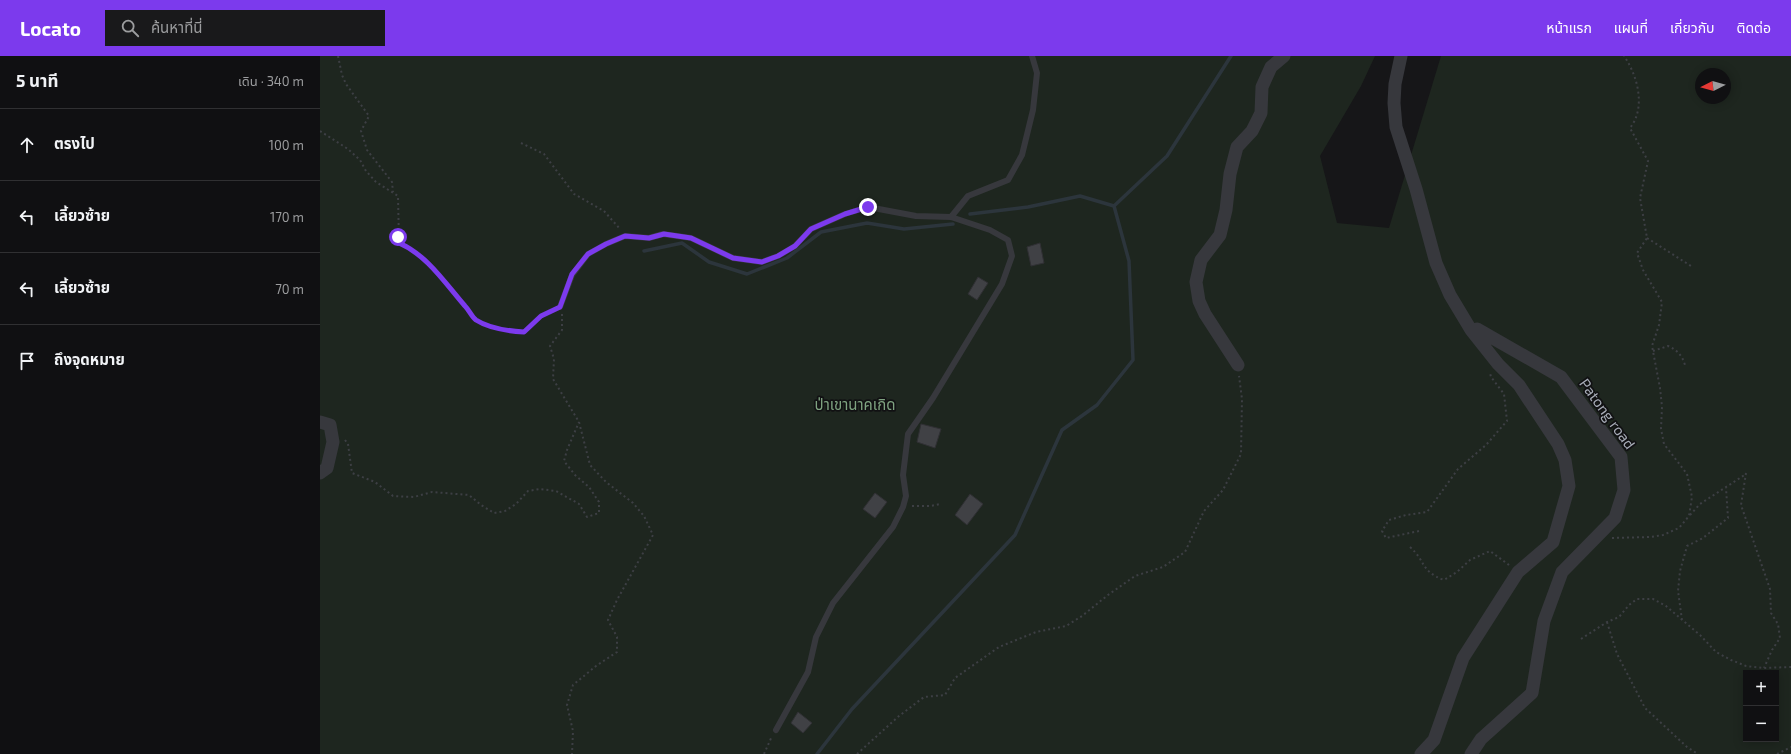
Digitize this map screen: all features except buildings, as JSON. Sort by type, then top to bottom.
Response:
[{"type":"street","points":[[1238,365],[1199,301],[1196,282],[1201,260],[1220,235],[1226,210],[1230,174],[1237,147],[1252,131],[1261,113],[1262,87],[1271,67],[1284,56]]},
{"type":"street","points":[[1401,56],[1395,84],[1394,102],[1396,127],[1416,189],[1436,263],[1450,295],[1471,330],[1498,364],[1519,385],[1558,444],[1565,460],[1569,486],[1553,542],[1518,572],[1463,658],[1434,740],[1421,754]]},
{"type":"street","name":"Patong road","points":[[1471,754],[1481,739],[1532,693],[1544,621],[1562,572],[1615,518],[1624,490],[1621,457],[1560,377],[1477,328]]},
{"type":"street","points":[[320,422],[330,425],[333,442],[326,468],[320,473]]},
{"type":"lane","points":[[951,216],[968,196],[1008,180],[1022,155],[1033,110],[1037,73],[1032,56]]},
{"type":"lane","points":[[560,307],[572,274],[588,254],[625,236],[649,238],[664,234],[691,238],[733,258],[762,262],[778,256],[795,246],[811,229],[845,214],[868,207],[916,216],[951,216],[990,230],[1008,240],[1012,256],[1002,284],[933,398],[908,434],[903,474],[906,496],[903,507],[893,528],[833,603],[816,637],[808,672],[776,730]]},
{"type":"path","points":[[338,56],[342,75],[346,84],[370,116],[361,131],[367,150],[392,182],[393,192]]},
{"type":"path","points":[[1624,56],[1640,91],[1637,119],[1630,128],[1648,161],[1640,198],[1647,238],[1637,253],[1643,270],[1662,302],[1659,325],[1652,346],[1660,388],[1662,407],[1661,429],[1664,444],[1687,474],[1692,496],[1689,516]]},
{"type":"path","points":[[320,132],[348,149],[360,160],[366,171],[376,182],[398,196],[399,243],[412,249],[433,268],[475,319],[487,326],[510,331],[524,332],[541,316],[560,307],[563,316],[562,330],[550,346],[554,359],[553,379],[579,422],[590,465],[606,482],[633,503],[644,516],[654,535],[617,600],[608,620],[617,637],[617,652],[596,666],[573,685],[567,704],[573,731],[572,754]]},
{"type":"path","points":[[521,143],[544,154],[574,194],[604,211],[625,236]]},
{"type":"path","points":[[1647,238],[1691,266]]},
{"type":"path","points":[[1653,351],[1668,346],[1675,349],[1683,358],[1685,364]]},
{"type":"path","points":[[857,754],[899,716],[924,697],[945,695],[955,678],[999,647],[1036,632],[1066,626],[1082,616],[1135,576],[1163,567],[1185,552],[1204,511],[1223,490],[1241,454],[1242,399],[1238,365]]},
{"type":"path","points":[[1419,531],[1386,538],[1382,531],[1389,520],[1406,515],[1427,512],[1458,469],[1486,445],[1507,422],[1504,394],[1491,377],[1490,370]]},
{"type":"path","points":[[331,432],[341,434],[348,444],[352,472],[375,482],[393,496],[414,497],[432,492],[469,495],[494,513],[505,511],[516,504],[528,491],[540,489],[556,491],[579,504],[588,517],[599,513],[599,502],[589,486],[575,474],[564,461],[579,422]]},
{"type":"path","points":[[1594,540],[1650,537],[1663,535],[1680,528],[1700,504],[1726,488],[1746,473],[1741,505],[1770,589],[1771,613],[1778,624],[1780,638],[1763,668]]},
{"type":"path","points":[[1682,621],[1678,591],[1680,571],[1687,546],[1702,538],[1728,518],[1726,488]]},
{"type":"path","points":[[903,507],[921,504],[931,506],[940,504]]},
{"type":"path","points":[[1410,547],[1418,554],[1422,565],[1433,575],[1444,580],[1457,572],[1470,560],[1490,551],[1518,572]]},
{"type":"path","points":[[1581,639],[1607,622],[1619,617],[1637,599],[1653,599],[1666,606],[1700,635],[1716,652],[1746,666],[1763,668],[1791,667]]},
{"type":"path","points":[[1607,622],[1617,654],[1645,708],[1687,747],[1698,754]]},
{"type":"path","points":[[764,754],[776,730]]},
{"type":"path","points":[[1778,754],[1791,747]]},
{"type":"green space","name":"ป่าเขานาคเกิด","points":[[320,56],[1375,56],[1361,86],[1320,156],[1337,223],[1389,228],[1441,56],[1791,56],[1791,754],[320,754]]},
{"type":"waterway","points":[[817,754],[852,709],[1015,535],[1062,430],[1097,405],[1133,360],[1129,261],[1114,206],[1167,156],[1231,56]]},
{"type":"waterway","points":[[970,214],[1028,207],[1080,196],[1114,206]]},
{"type":"waterway","points":[[644,251],[682,243],[709,262],[747,274],[787,258],[821,232],[867,223],[904,229],[953,224]]},
{"type":"route","points":[[398,237],[399,243],[412,249],[433,268],[475,319],[487,326],[510,331],[524,332],[541,316],[560,307],[572,274],[588,254],[625,236],[649,238],[664,234],[691,238],[733,258],[762,262],[778,256],[795,246],[811,229],[845,214],[868,207]]}]
